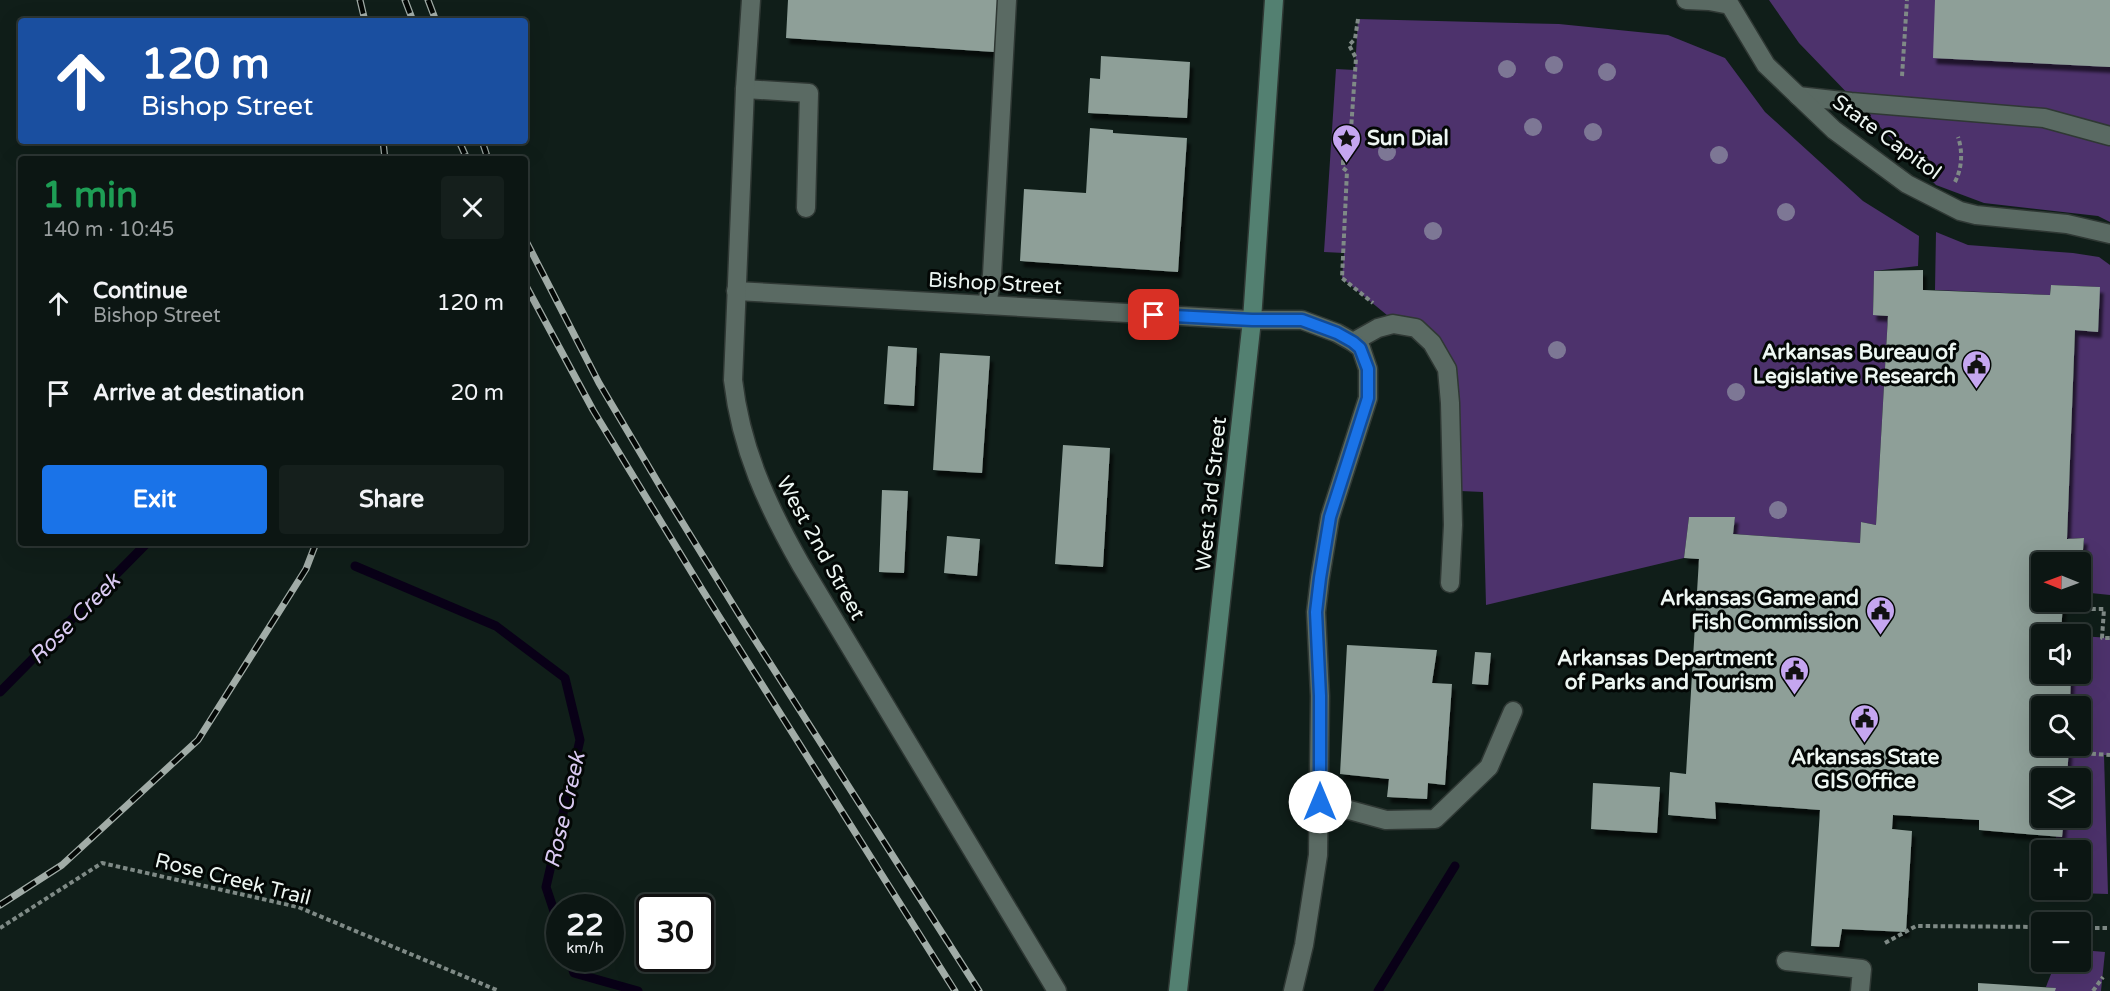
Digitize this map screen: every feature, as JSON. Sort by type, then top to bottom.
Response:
[{"type":"main road","name":"West 3rd Street","points":[[1178,991],[1252,320],[1274,0]]},
{"type":"street","name":"West 2nd Street","points":[[751,0],[733,380],[736,407],[745,443],[773,515],[1057,991]]},
{"type":"street","points":[[987,305],[992,275],[1007,0]]},
{"type":"street","name":"State Capitol","points":[[1686,0],[1730,3],[1766,65],[1843,137],[1907,184],[1946,205],[1976,215],[2067,224],[2110,234]]},
{"type":"street","points":[[745,89],[809,93],[806,208]]},
{"type":"street","points":[[1798,96],[2044,117],[2110,136]]},
{"type":"street","name":"Bishop Street","points":[[736,291],[1252,320],[1302,320],[1337,333],[1353,342]]},
{"type":"street","points":[[1293,991],[1304,945],[1318,855],[1320,696],[1316,612],[1320,578],[1330,517],[1368,398],[1368,369],[1360,348],[1353,342],[1378,328],[1393,324],[1416,328],[1432,343],[1447,369],[1453,525],[1450,583]]},
{"type":"street","points":[[1320,802],[1386,820],[1435,819],[1489,767],[1513,711]]},
{"type":"street","points":[[1786,961],[1862,969],[1860,991]]},
{"type":"path","points":[[1902,76],[1907,0]]},
{"type":"path","points":[[1358,19],[1355,39],[1349,45],[1356,58],[1349,158],[1343,161],[1343,168],[1347,171],[1342,278],[1399,325]]},
{"type":"path","points":[[1954,129],[1960,140],[1961,154],[1960,171],[1955,183]]},
{"type":"path","points":[[2091,609],[2104,609],[2102,638],[2110,638]]},
{"type":"path","points":[[2091,754],[2110,755]]},
{"type":"path","name":"Rose Creek Trail","points":[[0,928],[102,863],[298,907],[499,991]]},
{"type":"path","points":[[1885,943],[1916,926],[2031,927]]},
{"type":"path","points":[[2091,928],[2107,928]]},
{"type":"path","points":[[2092,991],[2103,977]]},
{"type":"shaded area","points":[[1769,0],[2110,0],[2110,222],[2098,216],[1984,203],[1936,185],[1799,43]]},
{"type":"shaded area","points":[[1358,19],[1559,24],[1668,35],[1725,58],[1765,112],[1863,201],[1919,236],[1918,266],[1874,271],[1873,314],[1888,316],[1876,525],[1861,522],[1860,543],[1733,534],[1735,517],[1689,517],[1684,558],[1486,605],[1483,492],[1460,491],[1458,425],[1432,343],[1399,325],[1342,278],[1344,253],[1324,252],[1336,69],[1355,70]]},
{"type":"shaded area","points":[[1936,232],[1968,245],[2073,253],[2099,257],[2110,265],[2110,595],[2091,593],[2091,552],[2083,552],[2084,538],[2067,539],[2075,330],[2098,331],[2099,287],[2051,285],[2050,295],[1935,290]]},
{"type":"shaded area","points":[[2091,637],[2110,638],[2110,755],[2104,755],[2108,894],[2091,893],[2091,840],[2056,840],[2057,828],[2091,828],[2091,768],[2066,768],[2068,756],[2091,756],[2091,696],[2070,696],[2071,684],[2091,684]]},
{"type":"shaded area","points":[[2091,951],[2105,952],[2101,991],[2055,991],[2055,988],[2046,987],[2052,973],[2091,972]]},
{"type":"building","points":[[788,0],[998,0],[994,52],[786,38]]},
{"type":"building","points":[[1935,0],[2110,0],[2110,67],[1933,58]]},
{"type":"building","points":[[1101,56],[1190,62],[1187,118],[1088,113],[1090,78],[1100,79]]},
{"type":"building","points":[[1090,128],[1113,130],[1113,133],[1187,138],[1178,272],[1020,261],[1024,189],[1086,193]]},
{"type":"building","points":[[1923,270],[1923,290],[2050,295],[2051,285],[2100,287],[2098,332],[2075,330],[2067,539],[2084,538],[2083,552],[2031,552],[2031,612],[2062,612],[2062,624],[2031,624],[2031,684],[2071,684],[2070,696],[2031,696],[2031,756],[2068,756],[2068,768],[2031,768],[2031,828],[2063,828],[2062,837],[1979,830],[1979,820],[1893,815],[1892,829],[1912,831],[1906,932],[1842,929],[1839,947],[1811,946],[1820,810],[1715,802],[1716,819],[1668,815],[1670,772],[1686,774],[1699,559],[1684,558],[1689,517],[1735,517],[1733,534],[1860,543],[1861,522],[1876,525],[1888,316],[1873,315],[1874,271]]},
{"type":"building","points":[[888,346],[917,348],[914,406],[884,404]]},
{"type":"building","points":[[940,353],[990,356],[982,473],[933,470]]},
{"type":"building","points":[[1063,445],[1110,448],[1103,567],[1055,564]]},
{"type":"building","points":[[882,490],[908,491],[904,573],[879,572]]},
{"type":"building","points":[[947,536],[980,539],[977,576],[944,573]]},
{"type":"building","points":[[1347,645],[1437,650],[1432,683],[1452,684],[1445,785],[1428,783],[1427,799],[1387,797],[1389,779],[1340,774]]},
{"type":"building","points":[[1475,652],[1491,653],[1488,685],[1472,684]]},
{"type":"building","points":[[1593,783],[1660,787],[1657,833],[1591,829]]},
{"type":"building","points":[[1978,983],[2056,988],[2055,991],[1978,991]]},
{"type":"waterway","name":"Rose Creek","points":[[0,692],[144,546]]},
{"type":"waterway","name":"Rose Creek","points":[[355,566],[496,626],[565,678],[580,740],[546,887],[548,894]]},
{"type":"waterway","points":[[1378,991],[1455,866]]},
{"type":"waterway","name":"Rose Creek","points":[[574,972],[638,991]]},
{"type":"railway","points":[[360,0],[364,18]]},
{"type":"railway","points":[[405,0],[412,18]]},
{"type":"railway","points":[[428,0],[435,18]]},
{"type":"railway","points":[[383,144],[385,156]]},
{"type":"railway","points":[[460,144],[466,156]]},
{"type":"railway","points":[[483,144],[487,156]]},
{"type":"railway","points":[[528,245],[599,383],[663,491],[743,621],[979,991]]},
{"type":"railway","points":[[528,290],[593,410],[703,591],[955,991]]},
{"type":"railway","points":[[0,905],[62,865],[198,740],[306,569],[315,546]]},
{"type":"place","name":"Sun Dial","points":[[1346,164]]},
{"type":"place","name":"Arkansas Bureau of Legislative Research","points":[[1977,390]]},
{"type":"place","name":"Arkansas Game and Fish Commission","points":[[1880,636]]},
{"type":"place","name":"Arkansas Department of Parks and Tourism","points":[[1795,696]]},
{"type":"place","name":"Arkansas State GIS Office","points":[[1865,744]]},
{"type":"route","points":[[1154,315],[1302,320],[1337,333],[1353,342],[1360,348],[1368,369],[1368,398],[1330,517],[1316,612],[1320,696],[1320,802]]}]
